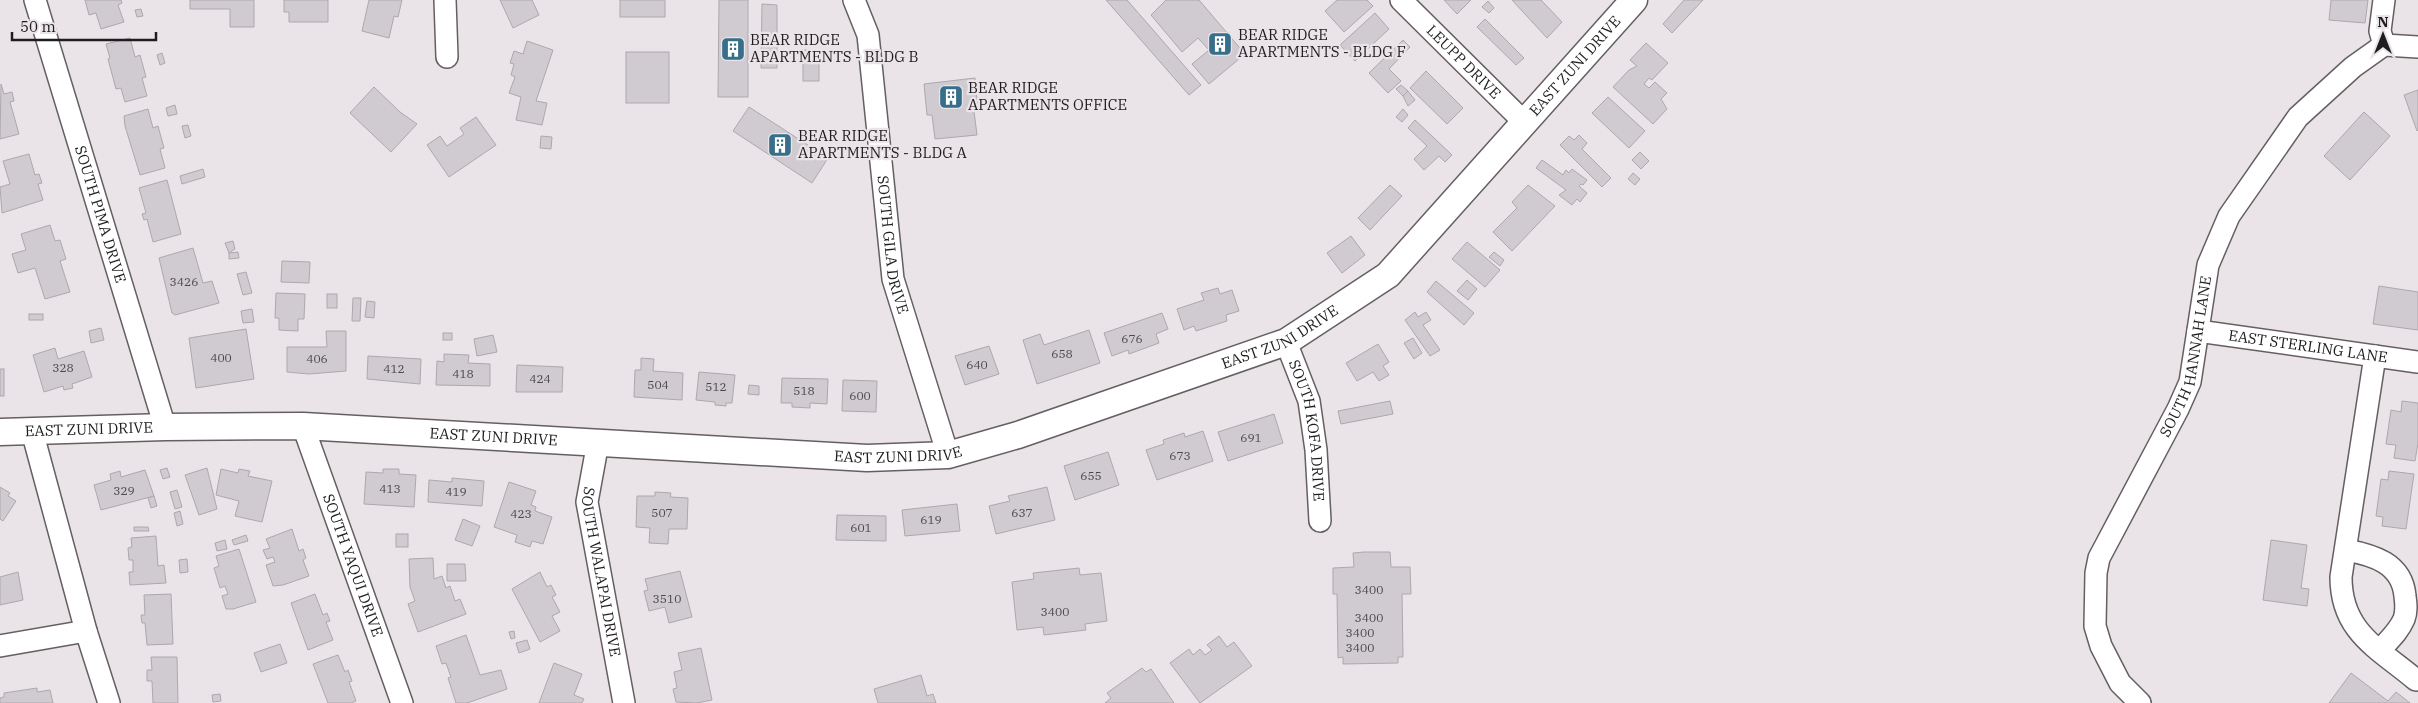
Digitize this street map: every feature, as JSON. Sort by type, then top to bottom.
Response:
[{"type":"street","name":"SOUTH PIMA DRIVE","points":[[35,0],[165,427]]},
{"type":"street","points":[[445,0],[446,57]]},
{"type":"street","name":"SOUTH GILA DRIVE","points":[[854,0],[868,35],[893,279],[948,455]]},
{"type":"street","name":"LEUPP DRIVE","points":[[1401,0],[1525,123]]},
{"type":"street","name":"EAST ZUNI DRIVE","points":[[0,432],[165,427],[303,426],[867,458],[948,455],[1018,435],[1286,342],[1388,275],[1634,0]]},
{"type":"street","points":[[2384,0],[2380,31],[2384,45],[2418,48]]},
{"type":"street","name":"SOUTH HANNAH LANE","points":[[2140,703],[2120,683],[2101,646],[2095,626],[2096,573],[2099,558],[2178,409],[2190,382],[2208,265],[2229,216],[2298,117],[2353,67],[2384,45]]},
{"type":"street","name":"EAST STERLING LANE","points":[[2198,331],[2418,362]]},
{"type":"street","name":"SOUTH KOFA DRIVE","points":[[1286,342],[1310,401],[1316,450],[1320,521]]},
{"type":"street","points":[[2375,356],[2341,577],[2344,607],[2359,632],[2416,680]]},
{"type":"street","name":"SOUTH YAQUI DRIVE","points":[[303,426],[402,703]]},
{"type":"street","points":[[32,431],[86,631],[109,703]]},
{"type":"street","name":"SOUTH WALAPAI DRIVE","points":[[598,442],[587,502],[624,703]]},
{"type":"street","points":[[2346,550],[2375,557],[2386,562],[2401,577],[2406,608],[2404,618],[2380,650]]},
{"type":"street","points":[[0,646],[86,631]]},
{"type":"building","points":[[85,0],[121,0],[122,3],[118,5],[124,22],[101,29],[96,13],[89,15]]},
{"type":"building","points":[[190,0],[254,0],[254,27],[230,27],[230,9],[190,9]]},
{"type":"building","points":[[284,0],[328,0],[328,22],[289,22],[289,12],[284,12]]},
{"type":"building","points":[[369,0],[402,0],[398,17],[394,16],[389,38],[362,31]]},
{"type":"building","points":[[500,0],[532,0],[539,15],[513,28]]},
{"type":"building","points":[[620,0],[665,0],[665,17],[620,17]]},
{"type":"building","name":"BEAR RIDGE APARTMENTS - BLDG B","points":[[719,0],[748,0],[748,97],[718,97]]},
{"type":"building","points":[[1106,0],[1127,0],[1201,85],[1189,95]]},
{"type":"building","name":"BEAR RIDGE APARTMENTS - BLDG F","points":[[1166,0],[1199,0],[1245,54],[1209,84],[1192,64],[1209,50],[1198,38],[1182,52],[1151,15]]},
{"type":"building","points":[[1337,0],[1367,0],[1373,6],[1344,32],[1325,11]]},
{"type":"building","points":[[1444,0],[1471,0],[1457,14]]},
{"type":"building","points":[[1512,0],[1541,0],[1562,22],[1547,38]]},
{"type":"building","points":[[1684,0],[1703,0],[1672,33],[1663,24]]},
{"type":"building","points":[[2331,0],[2368,0],[2365,23],[2329,20]]},
{"type":"building","points":[[1488,1],[1494,8],[1489,13],[1482,7]]},
{"type":"building","points":[[762,4],[777,5],[777,68],[761,68]]},
{"type":"building","points":[[141,9],[143,16],[137,17],[135,10]]},
{"type":"building","points":[[1375,13],[1389,29],[1355,61],[1340,45]]},
{"type":"building","points":[[1485,19],[1524,58],[1516,65],[1477,27]]},
{"type":"building","points":[[130,38],[135,57],[140,55],[146,77],[142,78],[147,96],[125,102],[121,88],[116,89],[106,44]]},
{"type":"building","points":[[1403,40],[1410,47],[1389,69],[1401,81],[1388,93],[1369,73]]},
{"type":"building","points":[[527,41],[553,50],[536,101],[547,103],[542,125],[516,120],[521,97],[509,93],[515,77],[511,75],[514,64],[510,63],[514,51],[523,54]]},
{"type":"building","points":[[1646,43],[1668,63],[1652,80],[1649,78],[1644,84],[1649,88],[1655,82],[1667,93],[1661,99],[1667,109],[1653,124],[1613,87],[1629,70],[1637,66],[1630,60]]},
{"type":"building","points":[[803,50],[819,50],[819,81],[803,81]]},
{"type":"building","points":[[626,52],[669,52],[669,103],[626,103]]},
{"type":"building","points":[[162,53],[165,63],[160,65],[157,55]]},
{"type":"building","points":[[1426,71],[1463,108],[1447,124],[1410,88]]},
{"type":"building","name":"BEAR RIDGE APARTMENTS OFFICE","points":[[975,78],[978,110],[974,111],[977,135],[935,139],[932,115],[927,115],[924,84]]},
{"type":"building","points":[[1,84],[4,94],[12,92],[14,101],[10,102],[19,134],[0,139]]},
{"type":"building","points":[[1401,85],[1408,91],[1403,96],[1396,89]]},
{"type":"building","points":[[374,87],[400,112],[417,124],[391,152],[350,113]]},
{"type":"building","points":[[2418,90],[2418,130],[2417,131],[2404,95]]},
{"type":"building","points":[[1408,91],[1415,100],[1408,106],[1403,96]]},
{"type":"building","points":[[1608,97],[1645,131],[1629,148],[1592,113]]},
{"type":"building","points":[[175,105],[177,114],[168,116],[166,108]]},
{"type":"building","name":"BEAR RIDGE APARTMENTS - BLDG A","points":[[749,107],[828,158],[812,183],[733,131]]},
{"type":"building","points":[[148,109],[153,128],[158,126],[164,148],[160,149],[165,168],[140,175],[125,126],[124,116]]},
{"type":"building","points":[[1403,109],[1408,115],[1402,122],[1396,117]]},
{"type":"building","points":[[2364,112],[2390,136],[2350,180],[2324,156]]},
{"type":"building","points":[[476,117],[496,145],[449,177],[427,145],[440,136],[447,146],[464,134],[460,128]]},
{"type":"building","points":[[1415,120],[1452,155],[1445,162],[1439,156],[1424,170],[1414,159],[1427,146],[1408,128]]},
{"type":"building","points":[[188,125],[191,136],[185,138],[182,126]]},
{"type":"building","points":[[1579,135],[1587,143],[1582,149],[1611,178],[1602,187],[1560,145],[1569,136],[1574,140]]},
{"type":"building","points":[[541,136],[552,137],[551,149],[540,148]]},
{"type":"building","points":[[1640,152],[1649,161],[1641,169],[1632,160]]},
{"type":"building","points":[[29,154],[35,175],[39,174],[42,183],[38,184],[43,200],[2,213],[0,187],[10,184],[3,161]]},
{"type":"building","points":[[1542,160],[1563,175],[1566,170],[1569,173],[1572,169],[1587,180],[1583,185],[1579,186],[1587,193],[1580,202],[1577,199],[1572,205],[1559,195],[1566,190],[1536,168]]},
{"type":"building","points":[[203,169],[205,177],[182,184],[180,176]]},
{"type":"building","points":[[1633,173],[1640,179],[1635,185],[1628,179]]},
{"type":"building","points":[[167,180],[181,234],[153,242],[147,219],[144,220],[142,214],[146,213],[139,188]]},
{"type":"building","points":[[1390,185],[1402,196],[1370,230],[1358,218]]},
{"type":"building","points":[[1528,185],[1555,206],[1512,251],[1493,232],[1517,208],[1512,202]]},
{"type":"building","points":[[50,225],[55,241],[60,240],[66,259],[60,261],[70,292],[45,299],[35,268],[18,273],[12,254],[26,250],[21,234]]},
{"type":"building","points":[[1351,236],[1365,255],[1342,273],[1327,253]]},
{"type":"building","points":[[233,241],[235,249],[229,253],[225,243]]},
{"type":"building","points":[[1467,242],[1500,270],[1485,287],[1452,259]]},
{"type":"building","points":[[193,248],[203,283],[212,281],[219,303],[175,315],[172,313],[159,258]]},
{"type":"building","points":[[238,252],[239,258],[229,259],[229,253]]},
{"type":"building","points":[[1494,252],[1504,260],[1500,266],[1489,257]]},
{"type":"building","points":[[282,261],[310,262],[309,283],[281,282]]},
{"type":"building","points":[[246,272],[252,293],[243,295],[237,274]]},
{"type":"building","points":[[1467,280],[1477,289],[1468,300],[1457,291]]},
{"type":"building","points":[[1436,281],[1474,313],[1464,325],[1427,292]]},
{"type":"building","points":[[2379,286],[2418,292],[2418,330],[2373,324]]},
{"type":"building","points":[[1218,288],[1220,294],[1232,290],[1239,311],[1226,315],[1227,321],[1196,331],[1194,326],[1184,330],[1177,309],[1204,300],[1201,293]]},
{"type":"building","points":[[276,293],[305,294],[304,319],[298,319],[298,331],[279,330],[279,318],[275,318]]},
{"type":"building","points":[[327,294],[337,294],[337,308],[327,308]]},
{"type":"building","points":[[353,298],[361,298],[360,321],[352,321]]},
{"type":"building","points":[[367,301],[375,302],[374,318],[365,317]]},
{"type":"building","points":[[252,309],[254,322],[243,323],[241,311]]},
{"type":"building","points":[[1415,312],[1418,317],[1426,312],[1431,320],[1423,325],[1440,350],[1430,356],[1405,320]]},
{"type":"building","points":[[1162,313],[1168,329],[1156,334],[1159,343],[1129,354],[1128,350],[1112,356],[1104,333]]},
{"type":"building","points":[[29,314],[43,314],[43,320],[29,320]]},
{"type":"building","points":[[101,328],[104,340],[91,343],[89,331]]},
{"type":"building","points":[[246,329],[254,379],[196,388],[189,338]]},
{"type":"building","points":[[1089,330],[1100,363],[1037,384],[1023,340],[1040,334],[1044,345]]},
{"type":"building","points":[[326,331],[346,331],[346,371],[309,374],[287,372],[287,347],[327,347]]},
{"type":"building","points":[[443,333],[452,333],[452,340],[443,340]]},
{"type":"building","points":[[493,335],[497,352],[477,356],[474,339]]},
{"type":"building","points":[[1413,338],[1422,353],[1414,359],[1404,343]]},
{"type":"building","points":[[1378,344],[1389,362],[1383,366],[1389,375],[1379,381],[1373,372],[1357,381],[1346,363]]},
{"type":"building","points":[[989,346],[999,374],[965,385],[955,356]]},
{"type":"building","points":[[55,348],[58,359],[84,351],[92,377],[72,384],[73,388],[64,390],[63,386],[44,392],[33,355]]},
{"type":"building","points":[[444,354],[469,355],[468,363],[490,364],[490,386],[436,385],[437,361],[444,362]]},
{"type":"building","points":[[368,356],[421,359],[420,384],[367,379]]},
{"type":"building","points":[[641,358],[654,359],[653,371],[683,373],[682,400],[634,397],[635,370],[641,370]]},
{"type":"building","points":[[517,365],[563,367],[562,392],[516,392]]},
{"type":"building","points":[[0,369],[4,369],[4,396],[0,396]]},
{"type":"building","points":[[699,372],[735,375],[732,403],[726,403],[726,406],[715,405],[715,402],[696,400]]},
{"type":"building","points":[[782,378],[828,379],[827,404],[810,403],[810,408],[792,407],[792,403],[781,403]]},
{"type":"building","points":[[843,380],[877,381],[876,412],[842,411]]},
{"type":"building","points":[[749,385],[759,386],[759,395],[748,394]]},
{"type":"building","points":[[1390,401],[1393,414],[1341,424],[1338,411]]},
{"type":"building","points":[[2402,401],[2418,403],[2418,443],[2415,461],[2394,458],[2396,445],[2386,444],[2391,410],[2401,412]]},
{"type":"building","points":[[1274,414],[1283,443],[1228,461],[1218,432]]},
{"type":"building","points":[[1203,431],[1213,461],[1157,480],[1146,450],[1164,444],[1163,440],[1184,433],[1185,437]]},
{"type":"building","points":[[1108,452],[1119,485],[1075,500],[1064,466]]},
{"type":"building","points":[[167,468],[170,477],[163,479],[160,470]]},
{"type":"building","points":[[207,468],[217,509],[199,515],[185,475]]},
{"type":"building","points":[[221,469],[238,473],[239,469],[250,471],[248,476],[272,481],[262,522],[235,516],[239,501],[216,495]]},
{"type":"building","points":[[383,469],[399,469],[399,474],[416,475],[414,507],[364,504],[366,472],[383,473]]},
{"type":"building","points":[[145,470],[154,496],[101,510],[94,485],[111,480],[110,474],[120,471],[121,477]]},
{"type":"building","points":[[2389,471],[2414,474],[2406,529],[2382,526],[2383,517],[2376,516],[2381,479],[2388,480]]},
{"type":"building","points":[[452,478],[484,481],[482,506],[428,502],[429,480],[452,482]]},
{"type":"building","points":[[509,482],[536,491],[531,505],[536,507],[535,511],[552,517],[543,544],[532,541],[530,547],[515,542],[517,535],[494,527]]},
{"type":"building","points":[[0,487],[10,493],[8,496],[16,501],[3,521],[0,519]]},
{"type":"building","points":[[1047,487],[1055,520],[996,534],[989,506],[1010,501],[1008,496]]},
{"type":"building","points":[[177,490],[182,507],[175,509],[170,492]]},
{"type":"building","points":[[655,492],[671,493],[670,497],[688,498],[687,529],[669,529],[668,544],[649,543],[650,528],[636,527],[637,496],[655,496]]},
{"type":"building","points":[[154,496],[157,506],[151,508],[148,498]]},
{"type":"building","points":[[957,504],[960,531],[905,536],[902,510]]},
{"type":"building","points":[[180,511],[183,524],[177,526],[174,513]]},
{"type":"building","points":[[837,515],[886,516],[886,541],[836,540]]},
{"type":"building","points":[[463,519],[480,526],[472,546],[455,540]]},
{"type":"building","points":[[134,527],[148,527],[149,531],[134,531]]},
{"type":"building","points":[[292,529],[299,551],[303,549],[306,558],[303,560],[309,576],[283,585],[273,586],[266,565],[275,562],[273,557],[267,559],[263,550],[270,548],[266,539]]},
{"type":"building","points":[[396,534],[408,534],[408,547],[396,547]]},
{"type":"building","points":[[246,535],[248,541],[234,545],[232,540]]},
{"type":"building","points":[[156,536],[158,566],[164,565],[166,583],[130,585],[129,572],[133,572],[133,560],[129,560],[128,548],[132,547],[131,538]]},
{"type":"building","points":[[225,540],[227,549],[217,551],[215,543]]},
{"type":"building","points":[[2271,540],[2307,545],[2301,588],[2309,589],[2307,606],[2263,600]]},
{"type":"building","points":[[239,549],[256,602],[233,609],[226,609],[222,596],[228,594],[225,586],[220,588],[214,568],[219,566],[216,556]]},
{"type":"building","points":[[1390,552],[1391,567],[1410,567],[1411,594],[1402,594],[1403,657],[1398,657],[1398,663],[1343,664],[1343,657],[1338,658],[1337,594],[1333,594],[1333,568],[1354,567],[1353,553]]},
{"type":"building","points":[[433,558],[434,579],[442,576],[446,588],[450,586],[455,601],[460,599],[466,614],[418,632],[408,604],[415,601],[410,587],[409,559]]},
{"type":"building","points":[[187,559],[188,572],[180,573],[179,560]]},
{"type":"building","points":[[447,564],[465,564],[466,581],[447,581]]},
{"type":"building","points":[[1079,568],[1080,575],[1101,573],[1107,621],[1085,624],[1086,630],[1044,635],[1043,627],[1017,630],[1012,582],[1034,579],[1033,573]]},
{"type":"building","points":[[680,571],[692,617],[669,623],[665,607],[649,611],[644,591],[648,590],[645,579]]},
{"type":"building","points":[[18,572],[23,600],[0,605],[0,577]]},
{"type":"building","points":[[540,572],[547,587],[551,585],[556,595],[552,597],[560,612],[552,616],[560,631],[540,642],[512,589]]},
{"type":"building","points":[[171,594],[173,644],[147,645],[145,623],[142,623],[141,615],[145,615],[144,595]]},
{"type":"building","points":[[315,594],[323,615],[327,613],[330,621],[326,622],[333,640],[308,650],[291,603]]},
{"type":"building","points":[[514,631],[515,638],[511,639],[509,632]]},
{"type":"building","points":[[466,635],[480,675],[501,670],[507,689],[467,703],[456,703],[448,678],[451,677],[446,663],[442,664],[436,646]]},
{"type":"building","points":[[1219,636],[1227,647],[1234,642],[1252,666],[1200,703],[1170,663],[1189,649],[1193,655],[1200,649],[1205,655],[1212,650],[1207,645]]},
{"type":"building","points":[[527,640],[530,649],[519,653],[516,643]]},
{"type":"building","points":[[280,644],[287,663],[261,672],[254,653]]},
{"type":"building","points":[[701,648],[712,700],[697,703],[676,702],[673,689],[677,688],[674,672],[682,670],[678,653]]},
{"type":"building","points":[[338,655],[345,672],[348,670],[352,681],[349,682],[356,701],[351,703],[328,703],[313,664]]},
{"type":"building","points":[[151,657],[177,657],[178,703],[153,703],[152,681],[147,681],[147,670],[152,670]]},
{"type":"building","points":[[554,663],[582,674],[574,695],[584,699],[582,703],[539,703]]},
{"type":"building","points":[[1142,668],[1146,672],[1151,669],[1174,703],[1105,703],[1111,698],[1107,693]]},
{"type":"building","points":[[2351,673],[2388,701],[2396,692],[2410,703],[2329,703]]},
{"type":"building","points":[[921,675],[927,696],[933,694],[936,703],[878,703],[874,689]]},
{"type":"building","points":[[37,688],[37,692],[50,690],[53,703],[0,703],[0,698],[4,697],[4,693]]},
{"type":"building","points":[[220,694],[221,701],[213,702],[212,695]]},
{"type":"place","name":"BEAR RIDGE APARTMENTS - BLDG F","points":[[1220,44]]},
{"type":"place","name":"BEAR RIDGE APARTMENTS - BLDG B","points":[[733,49]]},
{"type":"place","name":"BEAR RIDGE APARTMENTS OFFICE","points":[[951,97]]},
{"type":"place","name":"BEAR RIDGE APARTMENTS - BLDG A","points":[[780,145]]}]
